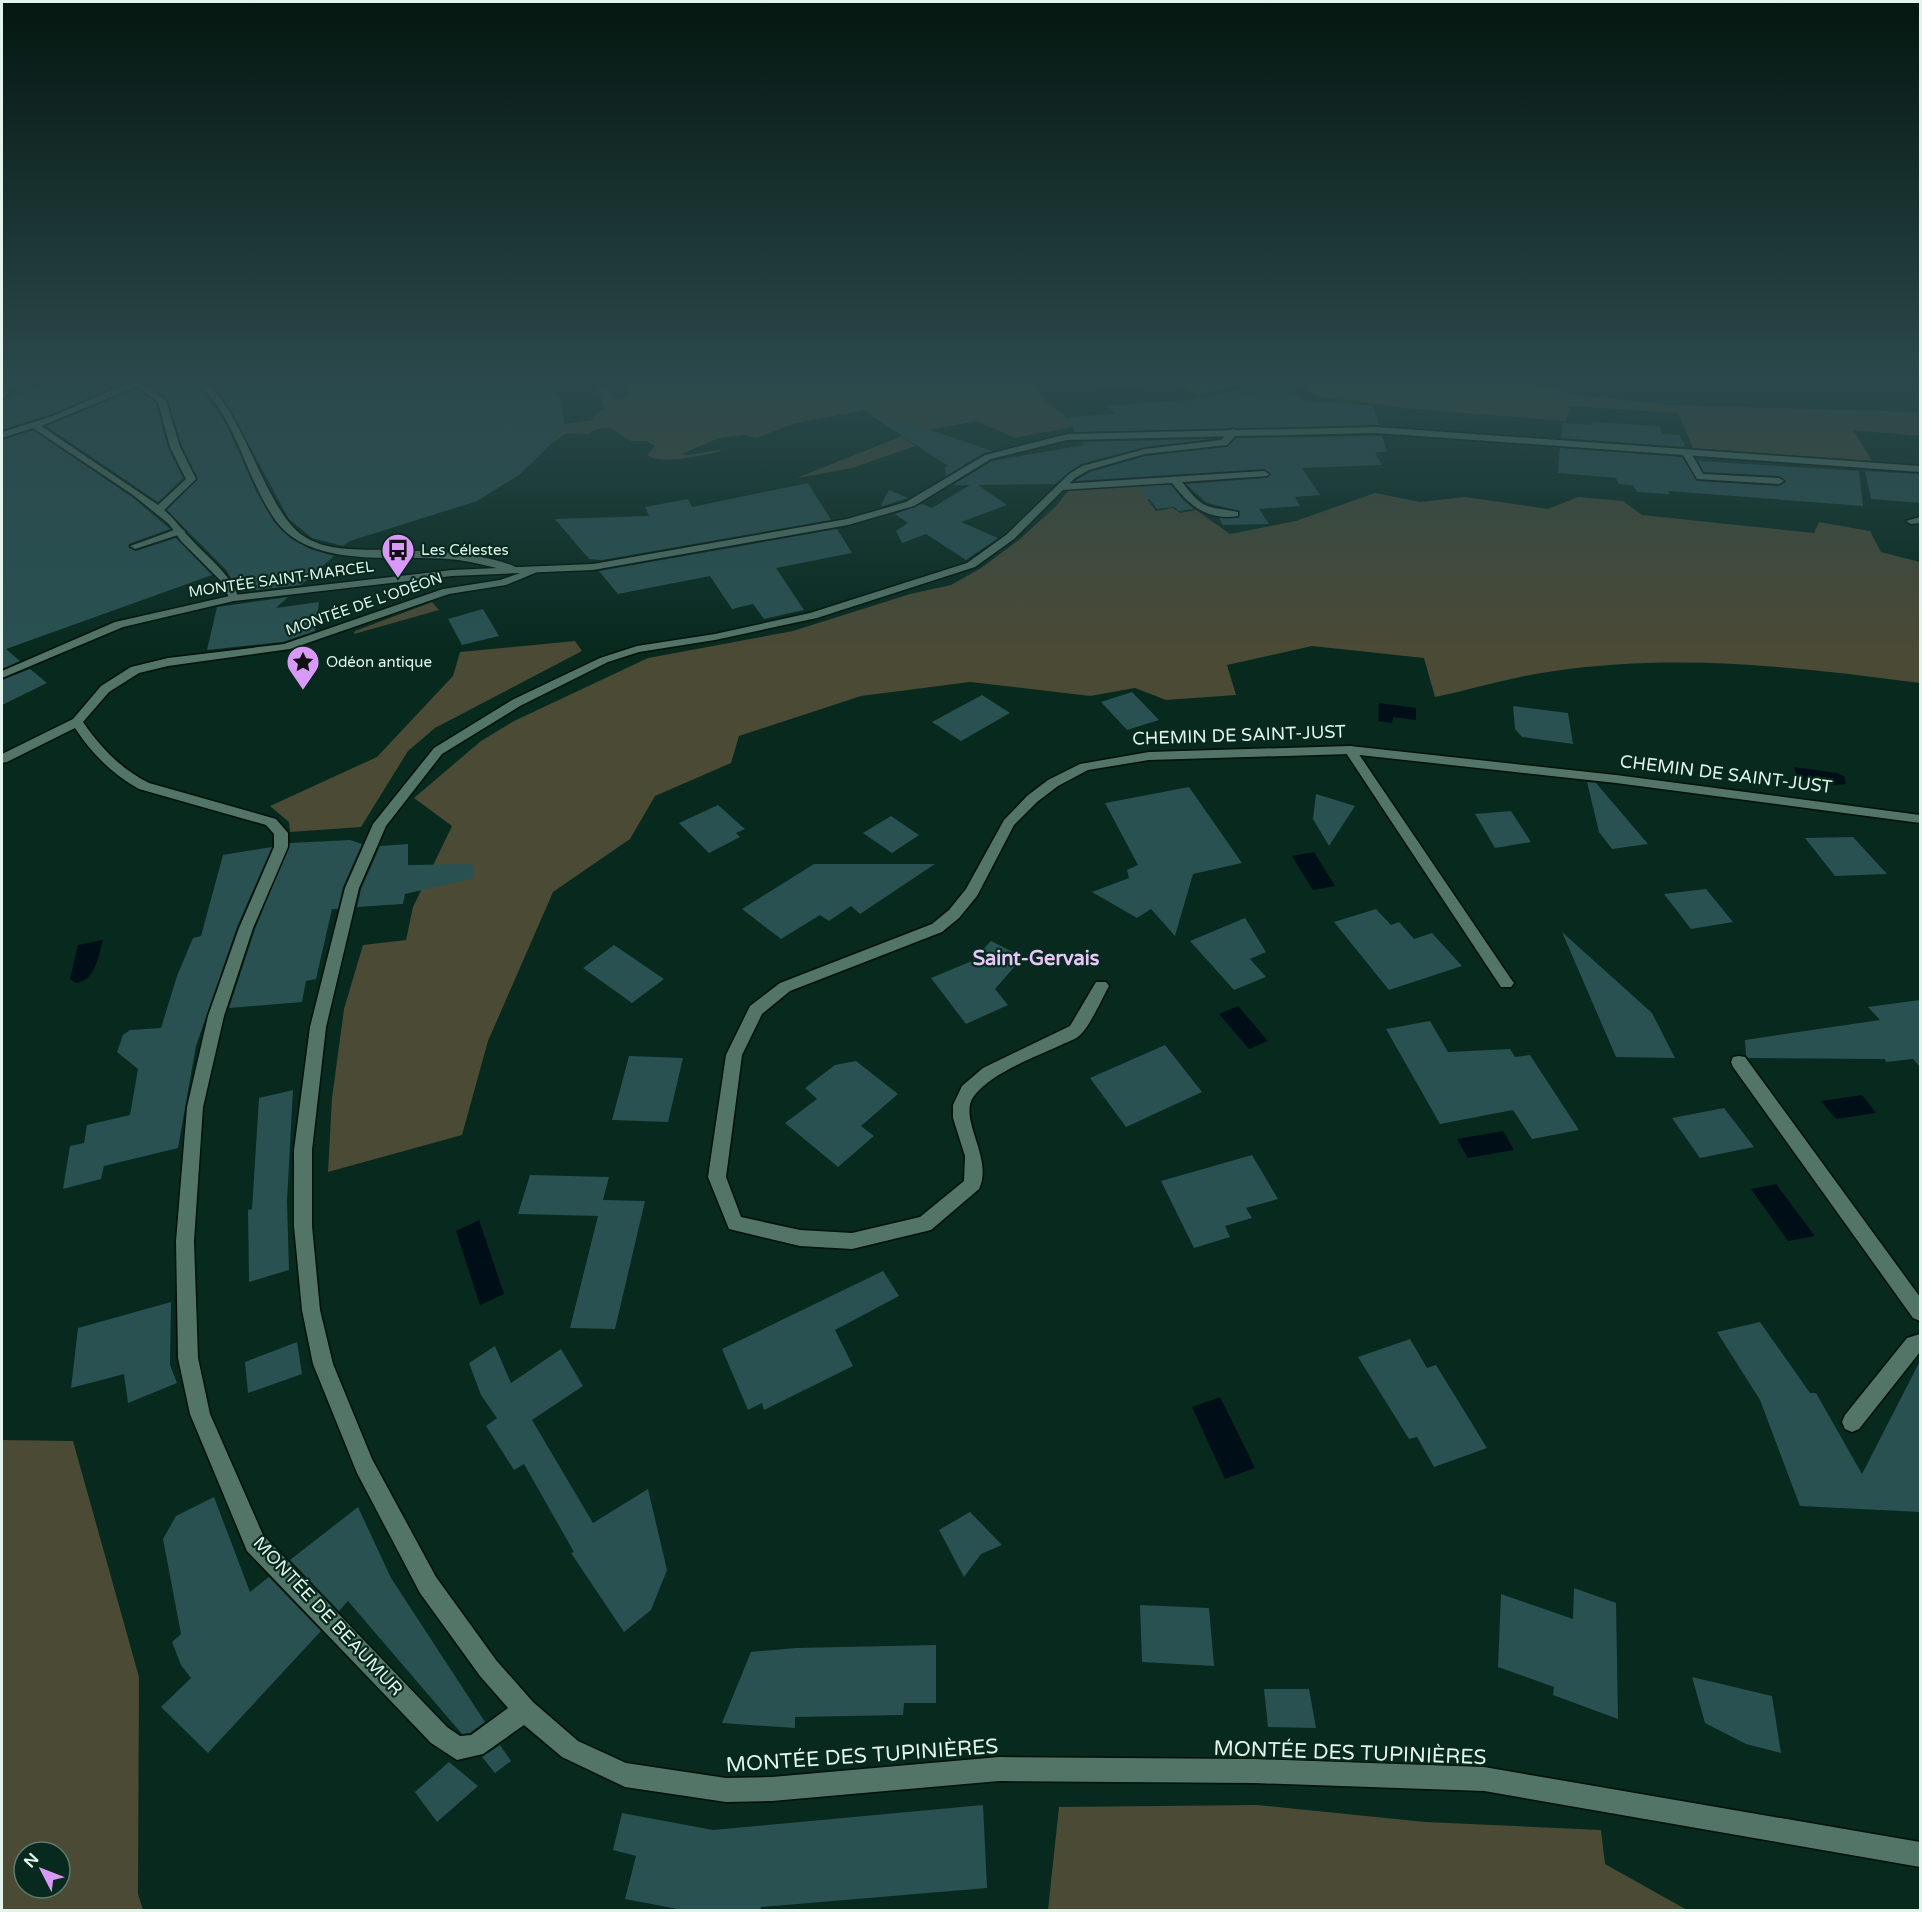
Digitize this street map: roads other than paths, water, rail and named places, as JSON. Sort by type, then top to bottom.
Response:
[{"type":"street","points":[[99,469],[159,510],[227,581],[234,598]]},
{"type":"street","points":[[159,510],[191,479],[186,469]]},
{"type":"street","points":[[252,469],[271,508],[296,536],[332,551],[488,560],[514,570]]},
{"type":"street","name":"MONTÉE SAINT-MARCEL","points":[[2,675],[119,624],[234,598],[398,579],[514,570],[593,567],[848,522],[894,510],[966,469]]},
{"type":"street","name":"MONTÉE DES TUPINIÈRES","points":[[1081,469],[1010,537],[971,565],[813,616],[748,631],[638,650],[604,660],[516,703],[438,751],[398,799],[380,825],[365,854],[352,888],[318,1026],[303,1150],[303,1226],[311,1310],[323,1364],[339,1410],[364,1466],[428,1585],[481,1659],[525,1710],[570,1749],[626,1774],[726,1790],[999,1769],[1254,1771],[1484,1779],[1920,1855]]},
{"type":"street","points":[[1696,469],[1700,477],[1779,481]]},
{"type":"street","points":[[1061,487],[1264,474]]},
{"type":"street","points":[[1174,480],[1196,507],[1215,513],[1234,514]]},
{"type":"street","points":[[135,546],[180,531]]},
{"type":"street","name":"MONTÉE DE L'ODÉON","points":[[77,722],[105,689],[135,670],[168,662],[286,647],[447,591],[502,583],[537,570]]},
{"type":"street","points":[[2,759],[77,722]]},
{"type":"street","name":"MONTÉE DE BEAUMUR","points":[[77,722],[99,755],[127,778],[144,786],[271,822],[281,833],[281,847],[246,928],[216,1016],[197,1096],[185,1241],[188,1359],[198,1403],[255,1543],[439,1735],[457,1748],[475,1746],[525,1710]]},
{"type":"street","points":[[1350,750],[1506,983]]},
{"type":"street","name":"CHEMIN DE SAINT-JUST","points":[[1101,986],[1076,1030],[989,1073],[969,1091],[961,1105],[961,1118],[974,1156],[973,1184],[925,1224],[852,1242],[800,1238],[735,1223],[717,1177],[734,1055],[756,1010],[785,987],[937,928],[954,914],[972,892],[1009,823],[1053,783],[1085,767],[1149,756],[1350,750],[1616,779],[1920,819]]},
{"type":"street","points":[[1739,1062],[1920,1312]]},
{"type":"street","points":[[1852,1422],[1914,1344],[1920,1343]]},
{"type":"place","name":"Les Célestes","points":[[398,579]]},
{"type":"place","name":"Odéon antique","points":[[303,691]]},
{"type":"district","name":"Saint-Gervais","points":[[1036,959]]}]
